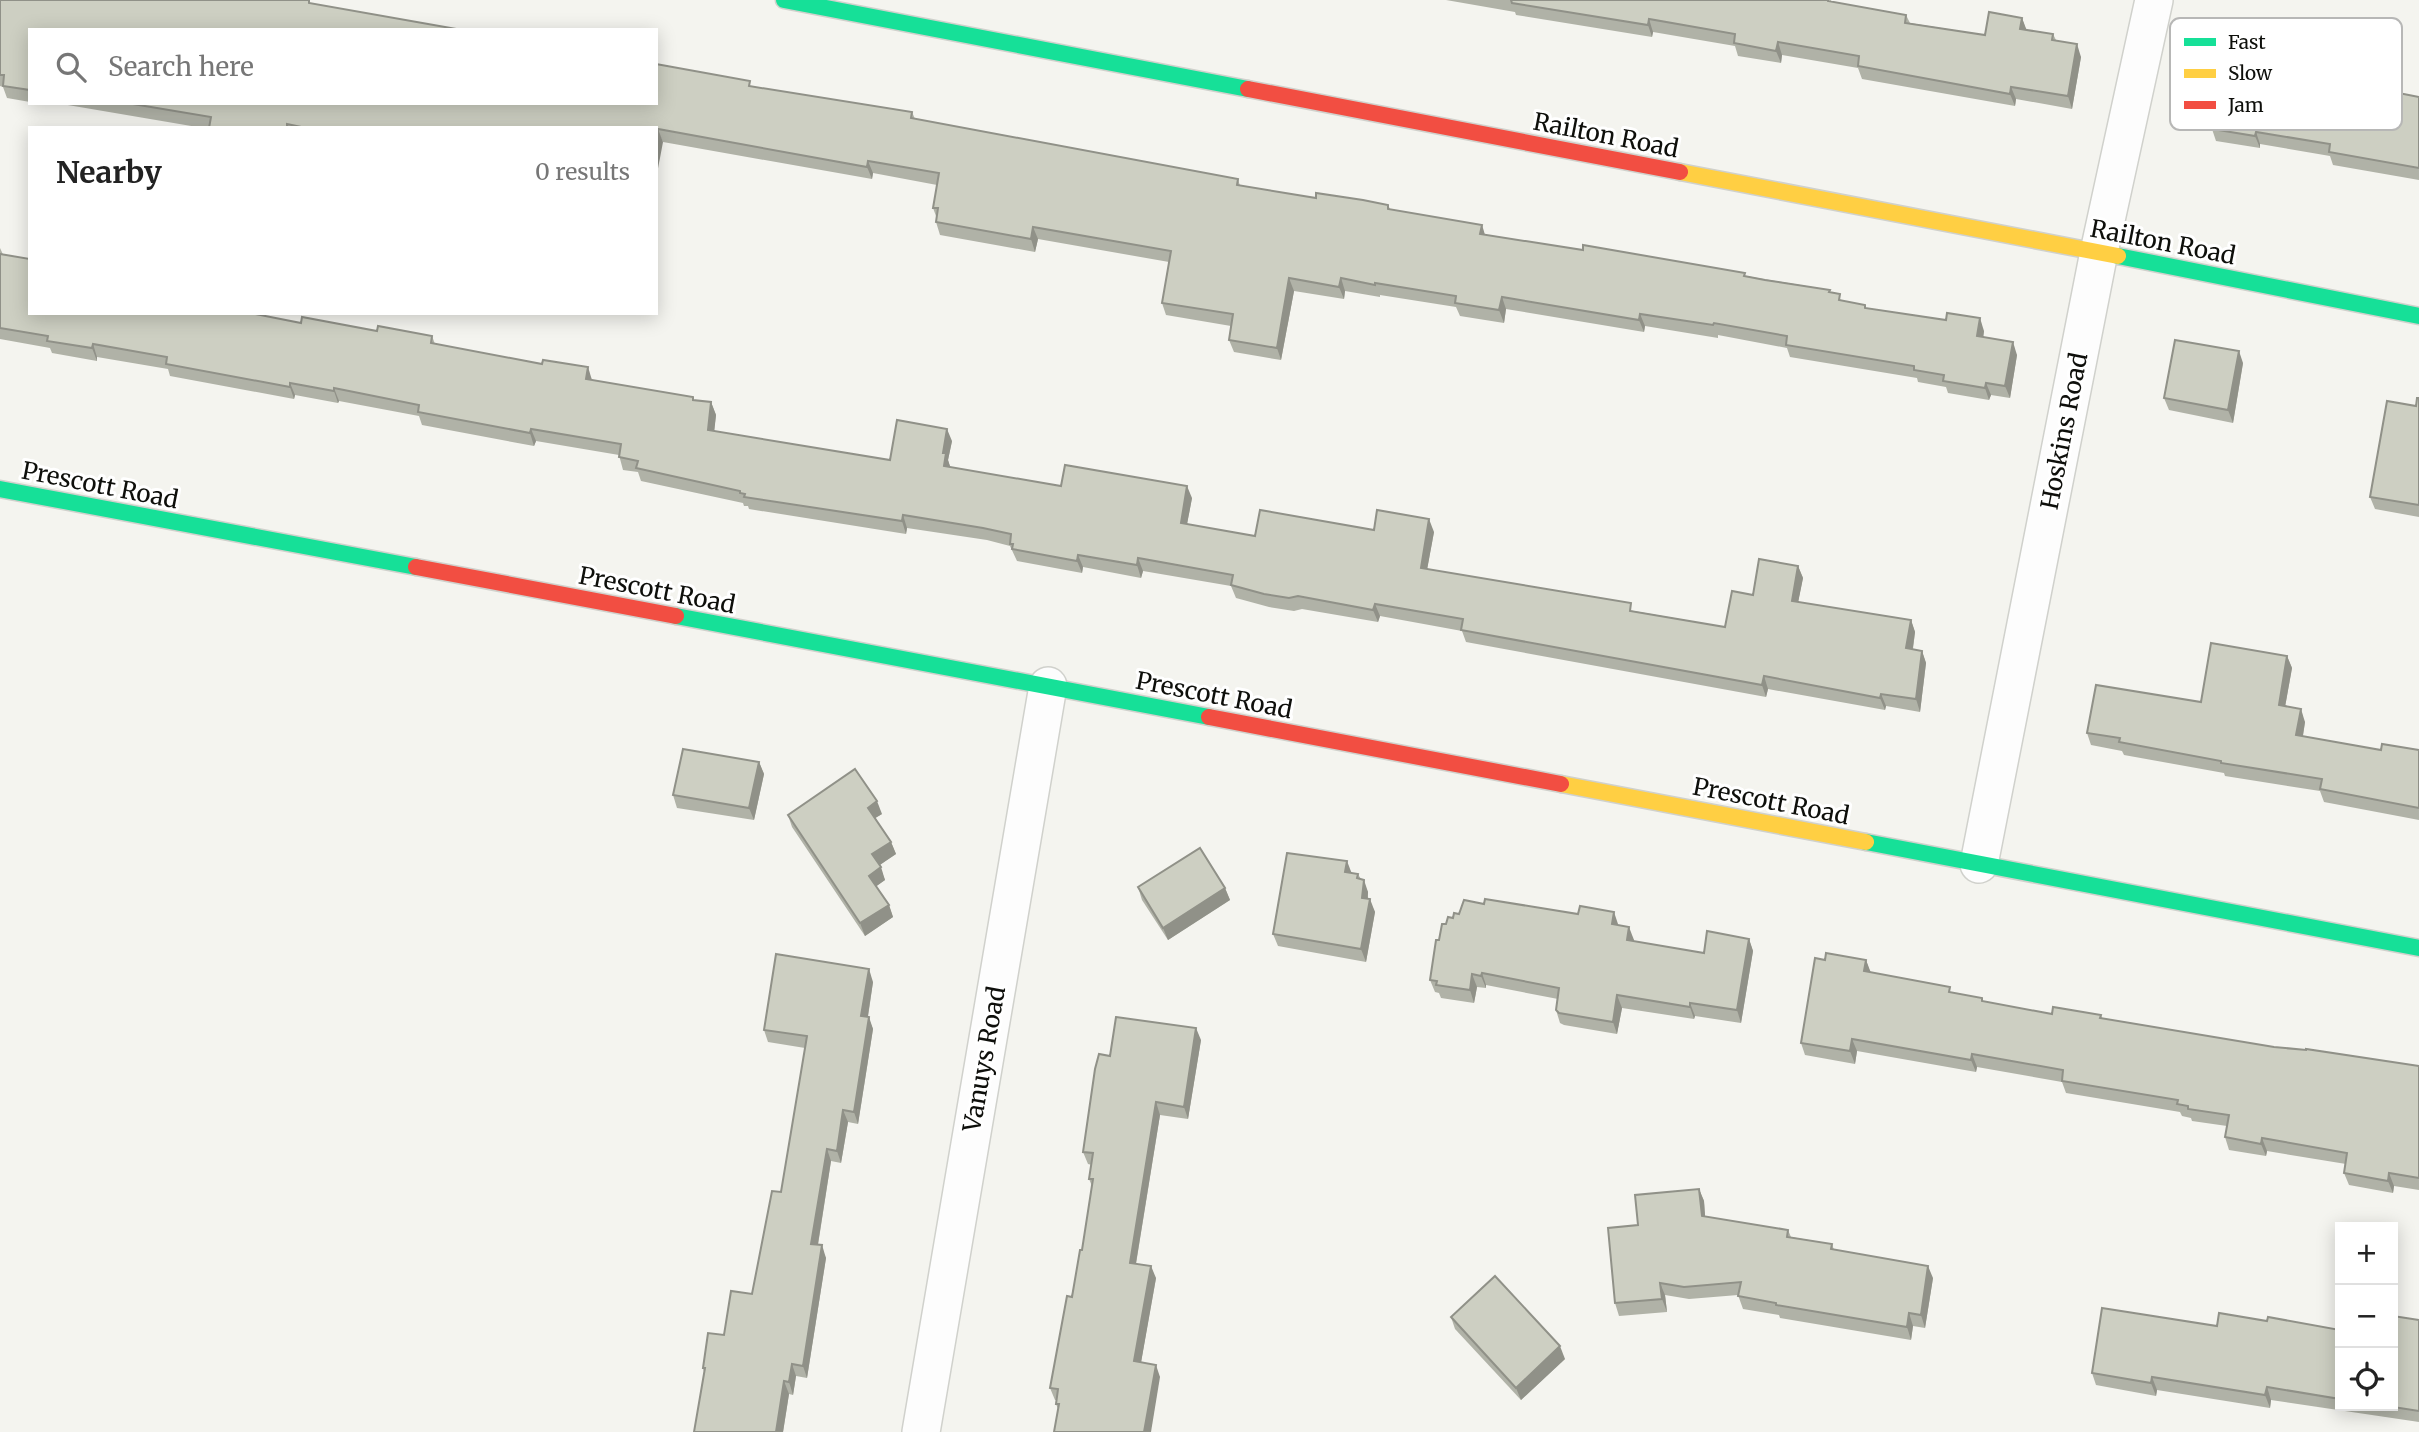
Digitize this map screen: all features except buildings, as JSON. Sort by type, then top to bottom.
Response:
[{"type":"main road","name":"Railton Road","points":[[784,0],[2099,252],[2419,316]]},
{"type":"main road","name":"Prescott Road","points":[[0,489],[2419,948]]},
{"type":"street","name":"Hoskins Road","points":[[1979,864],[2099,252],[2154,0]]},
{"type":"street","name":"Vanuys Road","points":[[921,1432],[1048,686]]},
{"type":"traffic: fast","points":[[784,0],[1248,89]]},
{"type":"traffic: fast","points":[[2118,256],[2419,316]]},
{"type":"traffic: fast","points":[[0,489],[416,567]]},
{"type":"traffic: fast","points":[[676,616],[1209,717]]},
{"type":"traffic: fast","points":[[1866,842],[2419,948]]},
{"type":"traffic: slow","points":[[1680,172],[2118,256]]},
{"type":"traffic: slow","points":[[1561,784],[1866,842]]},
{"type":"traffic: jam","points":[[1248,89],[1680,172]]},
{"type":"traffic: jam","points":[[416,567],[676,616]]},
{"type":"traffic: jam","points":[[1209,717],[1561,784]]}]
